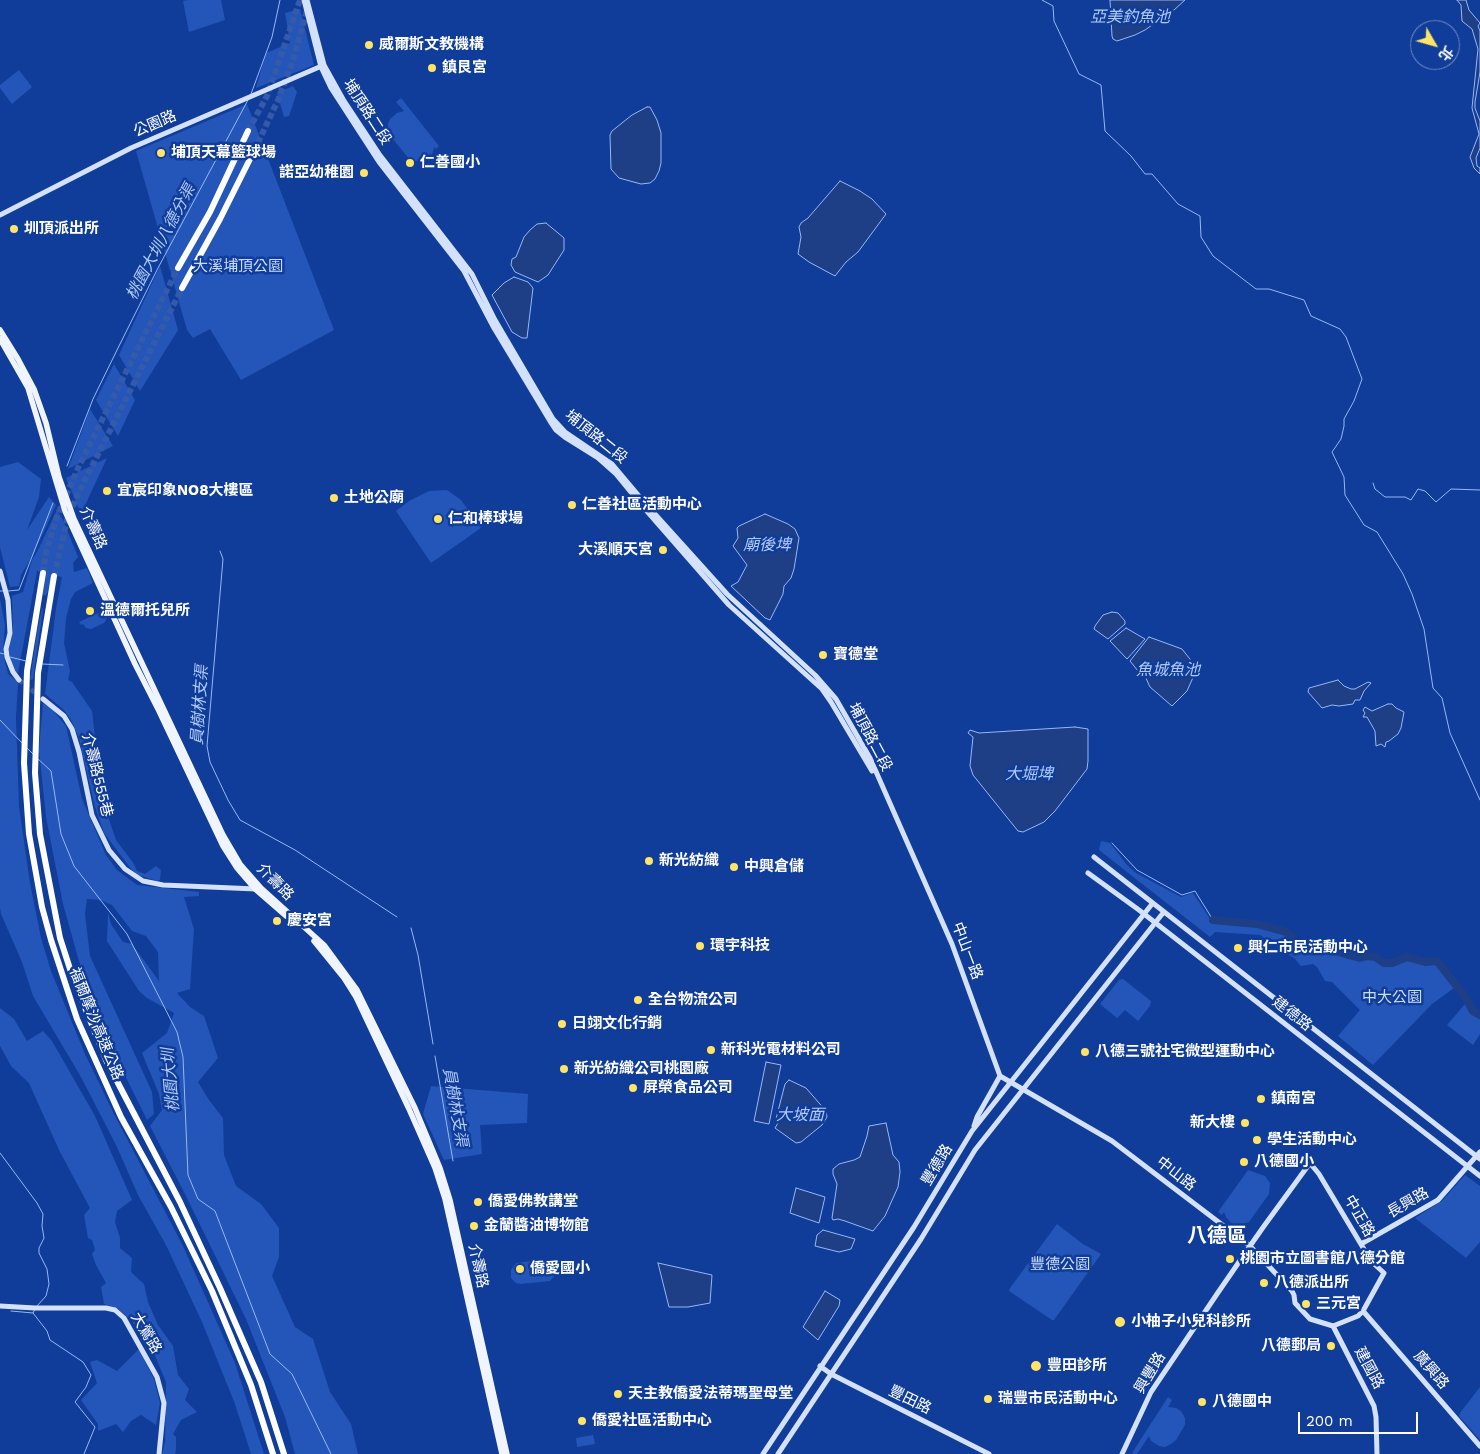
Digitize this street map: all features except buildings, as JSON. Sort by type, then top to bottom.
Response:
[{"type":"highway","points":[[178,268],[210,212],[248,131]]},
{"type":"highway","points":[[182,288],[254,151]]},
{"type":"highway","name":"福爾摩沙高速公路","points":[[43,573],[28,661],[24,763],[29,834],[42,907],[77,1019],[121,1116],[171,1208],[212,1291],[251,1385],[272,1453]]},
{"type":"highway","name":"福爾摩沙高速公路","points":[[54,576],[39,663],[35,730],[35,773],[40,834],[60,938],[72,975],[106,1060],[180,1202],[261,1382],[283,1453]]},
{"type":"highway","points":[[38,599],[49,602]]},
{"type":"main road","name":"介壽路","points":[[0,330],[34,389],[74,518],[223,835],[240,864],[258,888],[324,945],[357,990],[415,1108],[440,1168],[450,1200],[507,1454]]},
{"type":"main road","name":"介壽路","points":[[0,339],[28,388],[65,511],[135,664],[223,846],[237,868],[315,942],[344,978],[356,997],[409,1109],[435,1168],[445,1199],[502,1454]]},
{"type":"street","name":"埔頂路二段","points":[[306,0],[323,66],[331,88],[363,138],[468,276],[494,328],[556,430],[612,469],[649,514],[729,604],[822,690],[832,702],[881,784],[893,813]]},
{"type":"street","name":"公園路","points":[[0,215],[131,148],[323,66]]},
{"type":"street","points":[[0,571],[8,600],[10,633],[6,649],[7,658],[12,672],[19,680]]},
{"type":"street","name":"介壽路555巷","points":[[43,699],[64,716],[72,729],[79,752],[92,815],[109,850],[125,869],[143,881],[163,885],[258,888]]},
{"type":"street","name":"中山一路","points":[[893,813],[952,944],[1000,1076]]},
{"type":"street","name":"建德路","points":[[1094,857],[1152,904],[1479,1156]]},
{"type":"street","name":"建德路","points":[[1088,873],[1144,914],[1480,1176]]},
{"type":"street","name":"豐德路","points":[[763,1454],[914,1227],[972,1131],[1152,904]]},
{"type":"street","name":"豐德路","points":[[778,1454],[921,1239],[975,1150],[1164,913]]},
{"type":"street","points":[[972,1131],[977,1117],[1000,1076],[1022,1089]]},
{"type":"street","name":"中山路","points":[[1022,1089],[1117,1145],[1250,1246],[1292,1291],[1296,1305],[1310,1319],[1332,1326]]},
{"type":"street","name":"長興路","points":[[1361,1244],[1438,1200],[1479,1156]]},
{"type":"street","name":"興豐路","points":[[1122,1454],[1151,1392],[1250,1246],[1310,1163]]},
{"type":"street","name":"中正路","points":[[1310,1163],[1319,1174],[1371,1261],[1384,1273],[1363,1310]]},
{"type":"street","name":"大鶯路","points":[[0,1306],[106,1308],[115,1310],[124,1318],[157,1378],[164,1403],[159,1454]]},
{"type":"street","points":[[1332,1326],[1358,1316],[1363,1310]]},
{"type":"street","name":"廣興路","points":[[1363,1310],[1480,1446]]},
{"type":"street","name":"建國路","points":[[1332,1326],[1374,1406],[1377,1454]]},
{"type":"street","name":"豐田路","points":[[820,1366],[831,1374],[989,1454]]},
{"type":"green space","points":[[221,0],[225,20],[189,32],[183,1]]},
{"type":"green space","points":[[300,9],[314,65],[256,88],[266,53],[290,43],[285,13]]},
{"type":"green space","points":[[19,70],[32,87],[12,104],[0,88],[0,85]]},
{"type":"green space","points":[[293,86],[297,92],[289,116],[284,117],[277,93]]},
{"type":"green space","points":[[401,98],[439,146],[436,149],[434,147],[432,155],[423,162],[410,160],[388,133],[390,119],[397,113],[404,111],[396,102]]},
{"type":"green space","name":"大溪埔頂公園","points":[[247,104],[334,330],[241,380],[210,329],[193,338],[187,330],[136,151]]},
{"type":"green space","points":[[160,266],[178,330],[140,391],[119,355]]},
{"type":"green space","points":[[114,364],[135,400],[118,436],[96,400]]},
{"type":"green space","points":[[90,409],[113,446],[68,469]]},
{"type":"green space","points":[[107,458],[81,514],[66,478]]},
{"type":"green space","points":[[18,462],[41,479],[39,497],[27,530],[49,497],[56,505],[34,553],[21,575],[19,586],[10,587],[0,547],[0,467]]},
{"type":"green space","name":"仁和棒球場","points":[[447,490],[461,500],[481,528],[431,563],[396,511],[409,501],[429,491]]},
{"type":"green space","points":[[57,510],[78,557],[73,563],[74,572],[87,568],[93,583],[75,592],[66,618],[64,643],[70,671],[68,680],[72,682],[92,711],[95,738],[90,753],[101,772],[95,774],[96,781],[116,840],[137,871],[145,874],[156,866],[161,870],[160,880],[157,881],[138,875],[131,869],[104,833],[95,807],[79,738],[64,710],[45,694],[62,577],[52,575],[45,596],[43,594],[46,573],[37,571],[18,673],[14,670],[7,651],[13,632],[12,596],[23,592],[32,560]]},
{"type":"green space","points":[[0,599],[5,625],[3,654],[8,674],[18,684],[16,717],[19,807],[30,883],[41,938],[51,971],[85,1054],[183,1246],[235,1363],[264,1454],[251,1454],[235,1404],[202,1322],[166,1245],[138,1195],[117,1147],[81,1077],[33,996],[22,962],[1,914]]},
{"type":"green space","points":[[42,608],[33,679],[30,680],[37,632]]},
{"type":"green space","points":[[105,610],[107,618],[104,623],[91,629],[86,628],[79,622]]},
{"type":"green space","points":[[43,703],[51,708],[66,726],[82,799],[106,855],[117,870],[137,885],[199,892],[199,896],[184,897],[194,929],[190,989],[177,993],[190,1007],[204,1016],[218,1058],[198,1082],[223,1118],[224,1155],[236,1186],[261,1204],[279,1228],[279,1257],[272,1276],[295,1327],[313,1339],[330,1392],[351,1424],[358,1454],[295,1454],[285,1417],[246,1319],[150,1126],[162,1110],[159,1094],[142,1053],[167,1033],[174,1013],[147,998],[139,991],[107,941],[108,913],[111,924],[123,942],[132,944],[159,981],[158,952],[146,936],[132,931],[112,905],[101,900],[87,899],[85,914],[90,956],[152,1092],[154,1114],[147,1120],[108,1041],[79,961],[63,904],[46,817],[39,750]]},
{"type":"green space","name":"中大公園","points":[[1101,841],[1110,843],[1127,865],[1136,873],[1181,897],[1193,893],[1212,922],[1257,927],[1284,935],[1299,947],[1336,954],[1348,959],[1373,960],[1380,965],[1394,964],[1403,960],[1428,965],[1438,963],[1454,988],[1432,1004],[1373,1065],[1338,1036],[1360,1010],[1332,982],[1325,981],[1317,967],[1313,964],[1301,966],[1295,959],[1260,935],[1215,932],[1210,937],[1099,850]]},
{"type":"green space","points":[[1123,979],[1151,1001],[1150,1006],[1138,1021],[1125,1010],[1117,1018],[1100,1004],[1119,980]]},
{"type":"green space","points":[[1465,1004],[1470,1013],[1480,1017],[1480,1034],[1473,1045],[1447,1025]]},
{"type":"green space","points":[[0,1008],[14,1019],[27,1041],[43,1031],[52,1041],[95,1116],[132,1200],[117,1211],[115,1222],[120,1238],[120,1248],[132,1258],[131,1272],[144,1284],[148,1302],[158,1325],[173,1346],[178,1375],[189,1389],[185,1400],[197,1412],[181,1420],[173,1434],[176,1437],[175,1454],[162,1454],[165,1442],[166,1382],[153,1351],[131,1320],[117,1308],[104,1304],[101,1287],[106,1283],[92,1254],[95,1250],[92,1240],[88,1238],[84,1215],[90,1208],[59,1150],[29,1083],[11,1066],[0,1046]]},
{"type":"green space","points":[[431,1086],[528,1094],[527,1123],[480,1125],[482,1154],[444,1160],[423,1114]]},
{"type":"green space","points":[[1248,1170],[1265,1176],[1270,1183],[1269,1194],[1249,1222],[1239,1225],[1232,1224],[1224,1212],[1222,1215],[1218,1212]]},
{"type":"green space","points":[[1465,1175],[1480,1186],[1480,1242],[1466,1258],[1415,1218],[1442,1201]]},
{"type":"green space","name":"豐德公園","points":[[1057,1224],[1083,1244],[1101,1254],[1054,1320],[1052,1320],[1009,1291]]},
{"type":"green space","points":[[546,1259],[553,1262],[556,1269],[555,1275],[550,1281],[521,1284],[516,1283],[511,1278],[511,1270],[516,1263]]},
{"type":"green space","points":[[139,1349],[154,1379],[160,1403],[156,1425],[141,1415],[131,1421],[123,1432],[116,1424],[98,1431],[98,1424],[81,1400],[97,1383],[90,1362],[97,1360],[117,1371]]},
{"type":"green space","points":[[1480,1387],[1480,1440],[1459,1416]]},
{"type":"green space","points":[[1168,1397],[1172,1400],[1168,1407],[1181,1411],[1185,1418],[1185,1425],[1176,1440],[1165,1447],[1151,1441],[1149,1436],[1137,1454],[1132,1453]]},
{"type":"green space","points":[[593,1435],[595,1444],[577,1447],[576,1438]]},
{"type":"water","name":"亞美釣魚池","points":[[1110,0],[1185,0],[1145,30],[1117,41],[1112,36]]},
{"type":"water","points":[[1457,0],[1466,0],[1469,10],[1480,23],[1478,26],[1480,31],[1480,72],[1475,108],[1480,121],[1480,148],[1476,158],[1480,174],[1474,168],[1470,157],[1479,134],[1472,108],[1478,49],[1472,29],[1462,21],[1461,5]]},
{"type":"water","points":[[650,107],[657,120],[661,133],[661,163],[655,179],[650,183],[641,184],[619,178],[611,169],[610,135],[612,131],[632,115]]},
{"type":"water","points":[[840,181],[872,199],[886,214],[858,252],[846,262],[835,276],[798,254],[801,237],[799,227]]},
{"type":"water","points":[[546,223],[564,238],[564,250],[548,275],[538,282],[515,272],[511,265],[512,259],[516,257],[524,237],[537,224]]},
{"type":"water","points":[[514,277],[528,282],[533,288],[527,338],[522,338],[512,332],[492,295],[504,283]]},
{"type":"water","name":"廟後埤","points":[[765,514],[788,524],[795,529],[799,538],[791,578],[784,586],[783,594],[770,620],[765,618],[731,586],[738,582],[747,565],[733,546],[738,538],[737,528]]},
{"type":"water","points":[[1112,612],[1118,613],[1125,621],[1125,624],[1108,639],[1094,629],[1103,615]]},
{"type":"water","points":[[1126,628],[1145,639],[1127,659],[1110,641]]},
{"type":"water","name":"魚城魚池","points":[[1149,637],[1182,649],[1193,663],[1195,673],[1187,691],[1172,706],[1150,687],[1144,674],[1138,671],[1130,661]]},
{"type":"water","points":[[1338,680],[1344,686],[1351,689],[1355,689],[1368,682],[1371,683],[1364,691],[1360,700],[1355,700],[1353,704],[1339,706],[1332,705],[1322,708],[1308,692],[1309,688]]},
{"type":"water","points":[[1392,704],[1404,712],[1401,728],[1398,734],[1386,742],[1385,747],[1381,744],[1376,746],[1375,731],[1367,717],[1363,717],[1365,713],[1363,710],[1365,707],[1372,711]]},
{"type":"water","name":"大堀埤","points":[[1075,727],[1088,729],[1087,769],[1055,811],[1044,822],[1023,832],[1018,831],[973,775],[970,766],[973,737],[968,733],[970,730],[979,733]]},
{"type":"water","name":"大坡面","points":[[766,1062],[781,1065],[769,1124],[754,1121]]},
{"type":"water","name":"大坡面","points":[[789,1080],[806,1088],[826,1111],[827,1117],[822,1125],[801,1142],[796,1143],[775,1128],[778,1123],[776,1119],[785,1084]]},
{"type":"water","points":[[886,1123],[893,1155],[899,1162],[900,1172],[898,1187],[885,1216],[873,1231],[838,1219],[833,1220],[837,1184],[833,1169],[839,1164],[860,1157],[869,1126]]},
{"type":"water","points":[[796,1188],[825,1197],[819,1223],[790,1213]]},
{"type":"water","points":[[823,1230],[855,1239],[851,1249],[839,1252],[815,1246],[817,1235]]},
{"type":"water","points":[[658,1263],[712,1275],[710,1303],[688,1307],[669,1307]]},
{"type":"water","points":[[825,1291],[840,1300],[839,1306],[818,1340],[803,1327]]},
{"type":"waterway","name":"桃園大圳八德分渠","points":[[251,94],[272,37],[280,0]]},
{"type":"waterway","points":[[1042,0],[1053,6],[1054,21],[1079,74],[1101,85],[1105,131],[1131,156],[1145,174],[1152,174],[1178,204],[1200,216],[1201,237],[1213,256],[1256,289],[1269,289],[1304,300],[1311,316],[1340,329],[1346,337],[1362,379],[1354,401],[1344,419],[1341,439],[1332,452],[1344,477],[1345,495],[1364,525],[1377,532],[1403,574],[1412,594],[1424,629],[1433,688],[1442,698],[1450,733],[1480,800]]},
{"type":"waterway","name":"桃園大圳八德分渠","points":[[67,466],[93,399],[118,348],[158,268],[248,100]]},
{"type":"waterway","points":[[1373,483],[1375,489],[1385,497],[1405,497],[1411,500],[1418,489],[1425,491],[1436,502],[1451,489],[1480,490]]},
{"type":"waterway","name":"桃園大圳八德分渠","points":[[8,591],[19,590],[53,503]]},
{"type":"waterway","name":"員樹林支渠","points":[[220,551],[223,559],[207,746],[210,762],[228,800],[240,820],[295,850],[397,917]]},
{"type":"waterway","points":[[0,653],[4,654]]},
{"type":"waterway","points":[[10,657],[26,661]]},
{"type":"waterway","points":[[42,664],[63,665]]},
{"type":"waterway","name":"桃園大圳","points":[[0,720],[22,743]]},
{"type":"waterway","name":"桃園大圳","points":[[27,748],[33,754]]},
{"type":"waterway","name":"桃園大圳","points":[[37,758],[51,771],[61,834],[74,866],[127,934],[177,1032],[183,1057],[188,1175],[198,1199],[215,1211],[270,1354],[292,1374],[331,1454]]},
{"type":"waterway","points":[[1112,843],[1137,870],[1182,895],[1195,891],[1213,920]]},
{"type":"waterway","points":[[1213,920],[1257,924],[1286,932],[1302,946],[1324,948],[1360,958],[1367,956],[1376,957],[1384,963],[1392,963],[1407,957],[1425,962],[1437,961],[1463,994],[1473,1011],[1480,1015]]},
{"type":"waterway","name":"員樹林支渠","points":[[411,928],[418,955],[433,1044]]},
{"type":"waterway","name":"員樹林支渠","points":[[435,1056],[453,1161]]},
{"type":"waterway","points":[[0,1153],[43,1214],[44,1238],[39,1248],[39,1253],[47,1269],[49,1284],[46,1296],[37,1306]]},
{"type":"waterway","points":[[35,1309],[33,1313],[47,1331],[50,1340],[83,1362],[91,1375],[86,1387],[75,1402],[95,1427],[84,1454]]},
{"type":"waterway","points":[[11,1311],[33,1313]]},
{"type":"tunnel","points":[[248,131],[267,96],[300,0]]},
{"type":"tunnel","points":[[254,151],[278,100],[294,57],[308,7]]},
{"type":"tunnel","points":[[43,573],[46,553],[57,516],[79,466],[178,268]]},
{"type":"tunnel","points":[[54,576],[67,520],[78,494],[182,288]]},
{"type":"tunnel","points":[[19,680],[39,696]]},
{"type":"place","name":"威爾斯文教機構","points":[[369,45]]},
{"type":"place","name":"鎮艮宮","points":[[432,68]]},
{"type":"place","name":"埔頂天幕籃球場","points":[[161,153]]},
{"type":"place","name":"仁善國小","points":[[410,163]]},
{"type":"place","name":"諾亞幼稚園","points":[[364,173]]},
{"type":"place","name":"圳頂派出所","points":[[14,229]]},
{"type":"place","name":"宜宸印象NO8大樓區","points":[[107,491]]},
{"type":"place","name":"土地公廟","points":[[334,498]]},
{"type":"place","name":"仁善社區活動中心","points":[[572,505]]},
{"type":"place","name":"仁和棒球場","points":[[438,519]]},
{"type":"place","name":"大溪順天宮","points":[[663,550]]},
{"type":"place","name":"溫德爾托兒所","points":[[90,611]]},
{"type":"place","name":"寶德堂","points":[[823,655]]},
{"type":"place","name":"新光紡織","points":[[649,861]]},
{"type":"place","name":"中興倉儲","points":[[734,867]]},
{"type":"place","name":"慶安宮","points":[[277,921]]},
{"type":"place","name":"環宇科技","points":[[700,946]]},
{"type":"place","name":"興仁市民活動中心","points":[[1238,948]]},
{"type":"place","name":"全台物流公司","points":[[638,1000]]},
{"type":"place","name":"日翊文化行銷","points":[[562,1024]]},
{"type":"place","name":"新科光電材料公司","points":[[711,1050]]},
{"type":"place","name":"八德三號社宅微型運動中心","points":[[1085,1052]]},
{"type":"place","name":"新光紡織公司桃園廠","points":[[564,1069]]},
{"type":"place","name":"屏榮食品公司","points":[[633,1088]]},
{"type":"place","name":"鎮南宮","points":[[1261,1099]]},
{"type":"place","name":"新大樓","points":[[1245,1123]]},
{"type":"place","name":"學生活動中心","points":[[1257,1140]]},
{"type":"place","name":"八德國小","points":[[1244,1162]]},
{"type":"place","name":"僑愛佛教講堂","points":[[478,1202]]},
{"type":"place","name":"金蘭醬油博物館","points":[[474,1226]]},
{"type":"place","name":"桃園市立圖書館八德分館","points":[[1230,1259]]},
{"type":"place","name":"僑愛國小","points":[[520,1269]]},
{"type":"place","name":"八德派出所","points":[[1264,1283]]},
{"type":"place","name":"三元宮","points":[[1306,1304]]},
{"type":"place","name":"小柚子小兒科診所","points":[[1120,1322]]},
{"type":"place","name":"八德郵局","points":[[1331,1346]]},
{"type":"place","name":"豐田診所","points":[[1036,1366]]},
{"type":"place","name":"天主教僑愛法蒂瑪聖母堂","points":[[618,1394]]},
{"type":"place","name":"瑞豐市民活動中心","points":[[988,1399]]},
{"type":"place","name":"八德國中","points":[[1202,1402]]},
{"type":"place","name":"僑愛社區活動中心","points":[[582,1421]]},
{"type":"district","name":"八德區","points":[[1217,1236]]}]
